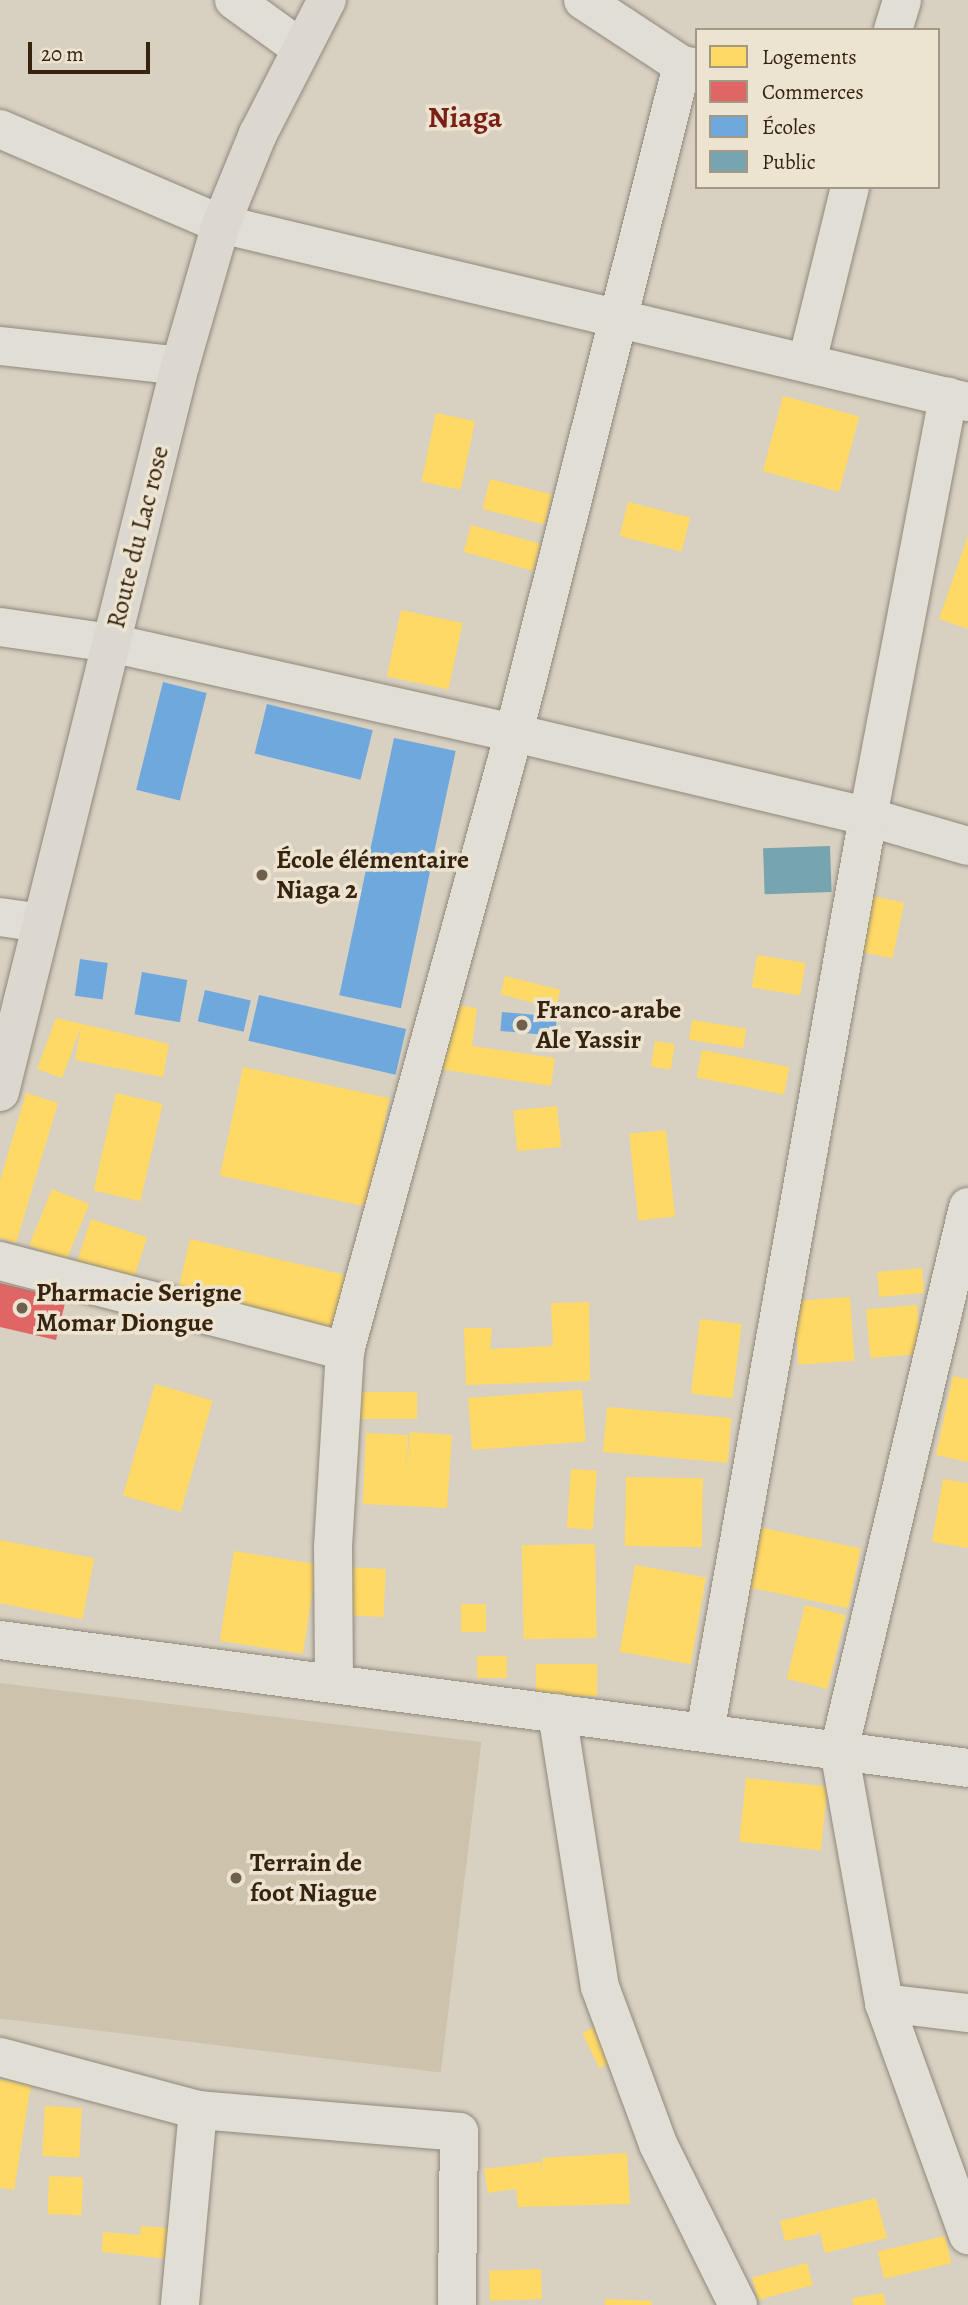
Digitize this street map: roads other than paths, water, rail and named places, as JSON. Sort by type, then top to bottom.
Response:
[{"type":"main road","name":"Route du Lac rose","points":[[0,1092],[180,366],[221,224],[299,47],[327,0]]},
{"type":"street","points":[[234,0],[299,47]]},
{"type":"street","points":[[334,1684],[333,1547],[345,1351],[514,733],[621,316],[689,66],[583,0]]},
{"type":"street","points":[[894,28],[902,0]]},
{"type":"street","points":[[0,129],[221,224],[621,316],[958,400],[868,817],[705,1732]]},
{"type":"street","points":[[807,362],[850,189]]},
{"type":"street","points":[[0,346],[180,366]]},
{"type":"street","points":[[0,627],[111,643],[514,733],[868,817],[968,846]]},
{"type":"street","points":[[0,917],[41,923]]},
{"type":"street","points":[[968,1207],[839,1750],[884,2003],[968,2235]]},
{"type":"street","points":[[0,1261],[345,1351]]},
{"type":"street","points":[[0,1640],[968,1768]]},
{"type":"street","points":[[557,1713],[600,1987],[658,2144],[738,2305]]},
{"type":"street","points":[[884,2003],[968,2013]]},
{"type":"street","points":[[0,2057],[198,2110],[459,2132],[457,2305]]},
{"type":"street","points":[[180,2305],[198,2110]]},
{"type":"place","name":"École élémentaire Niaga 2","points":[[262,875]]},
{"type":"place","name":"Franco-arabe Ale Yassir","points":[[522,1025]]},
{"type":"place","name":"Pharmacie Serigne Momar Diongue","points":[[22,1308]]},
{"type":"place","name":"Terrain de foot Niague","points":[[236,1878]]},
{"type":"district","name":"Niaga","points":[[465,117]]}]
